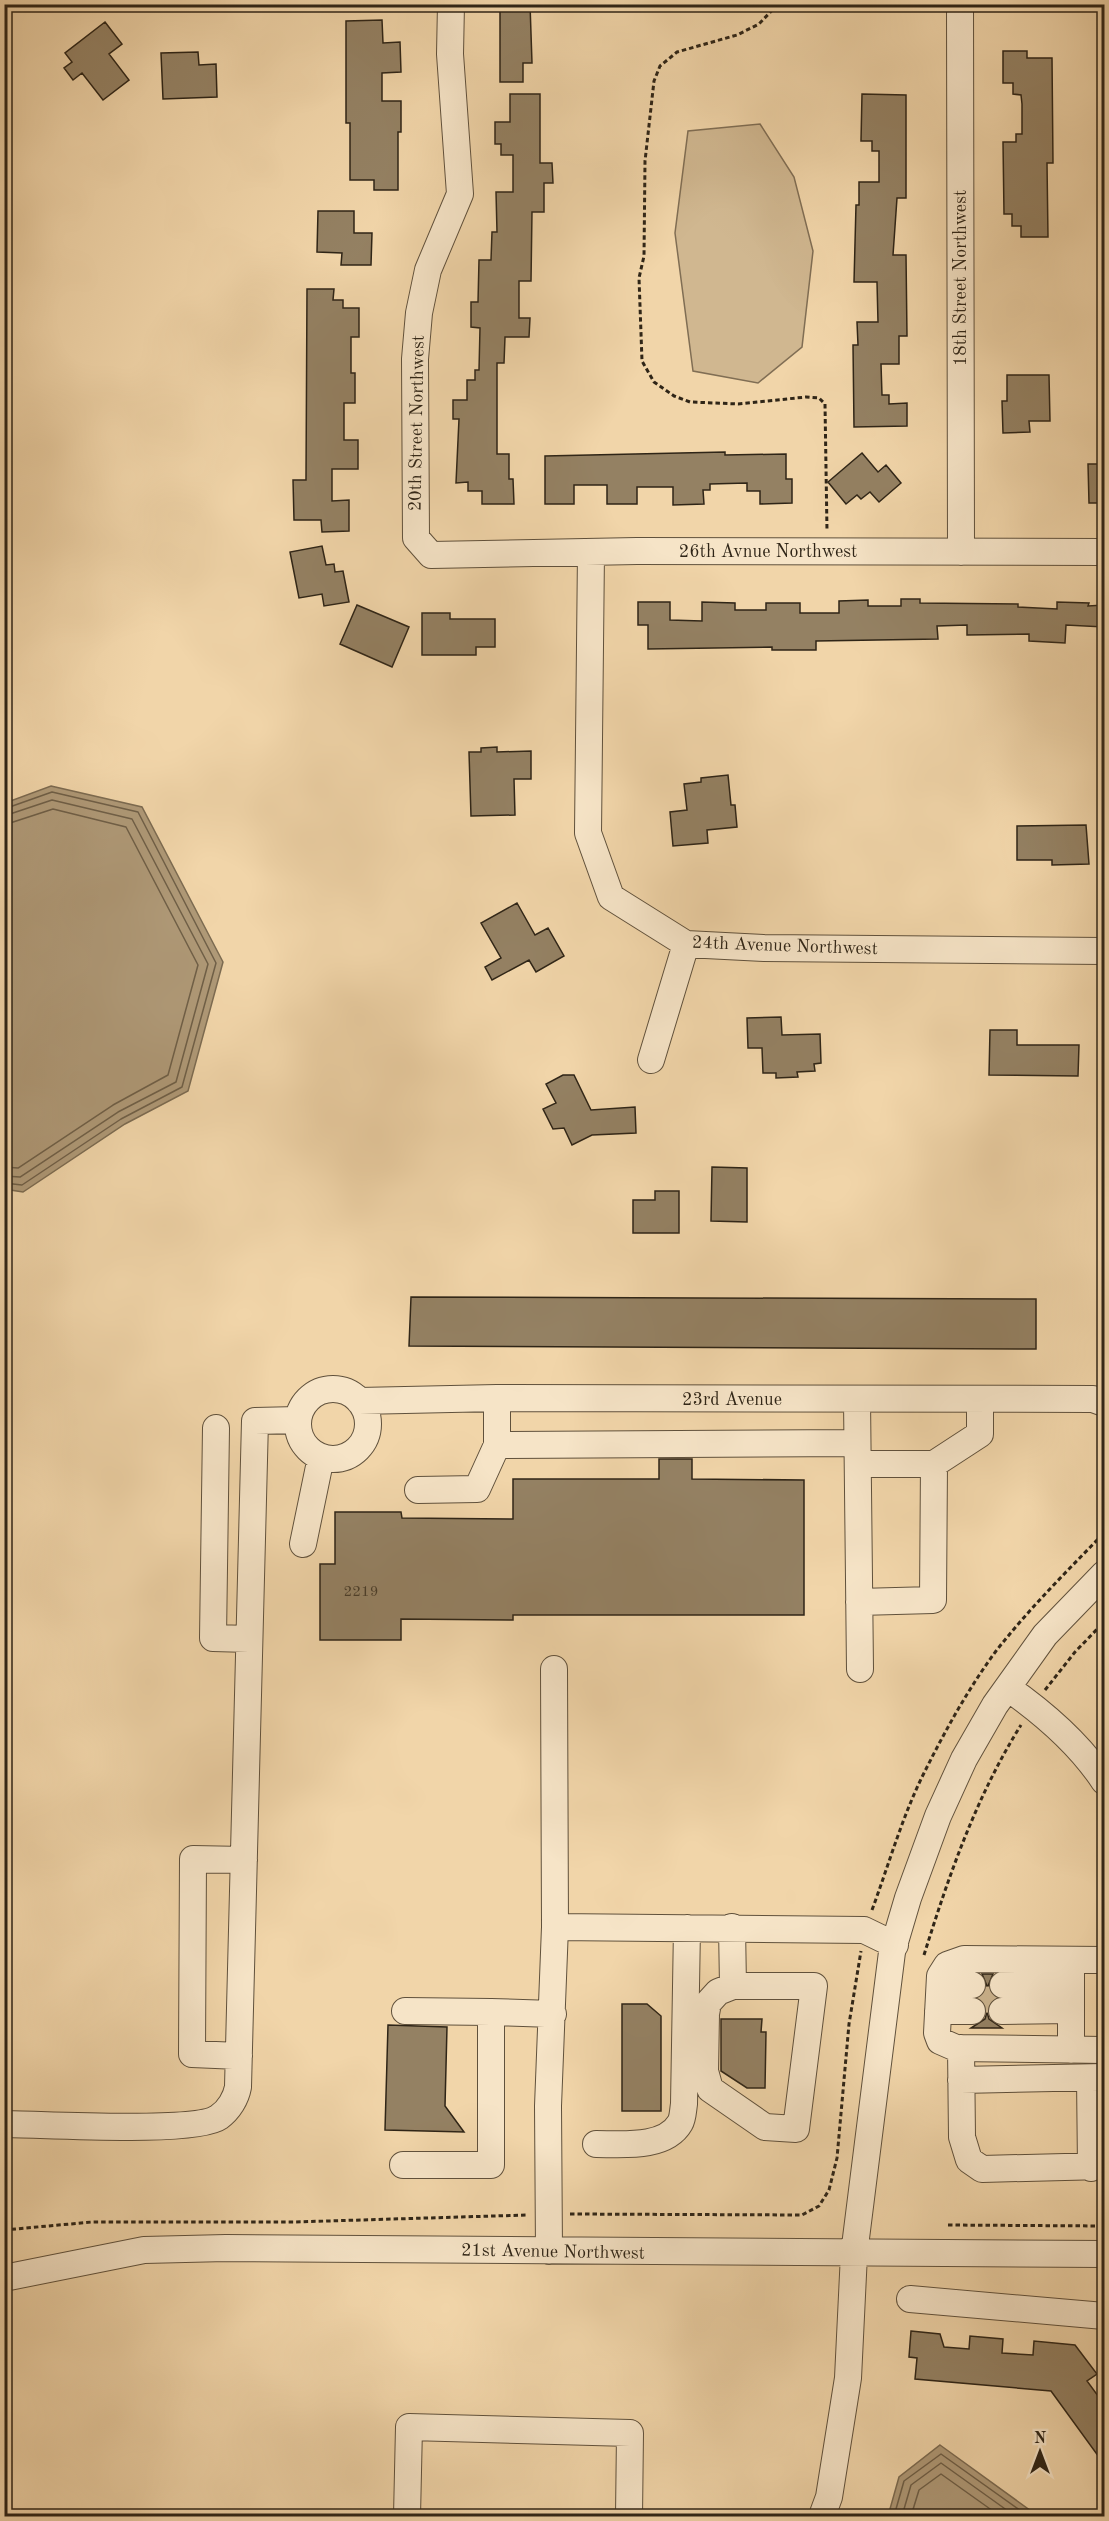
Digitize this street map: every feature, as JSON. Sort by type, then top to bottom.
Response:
[{"type":"street","name":"20th Street Northwest","points":[[431,555],[416,538],[415,359],[419,313],[428,270],[460,194],[450,54],[451,4]]},
{"type":"street","name":"18th Street Northwest","points":[[960,4],[961,552]]},
{"type":"street","name":"26th Avnue Northwest","points":[[431,555],[591,552],[1104,552]]},
{"type":"street","name":"24th Avenue Northwest","points":[[591,552],[588,833],[611,897],[686,944],[764,948],[1104,951]]},
{"type":"street","points":[[651,1060],[686,944]]},
{"type":"street","points":[[328,1390],[350,1394],[359,1401],[368,1421],[362,1443],[344,1457],[321,1457],[303,1443],[298,1420],[308,1400],[328,1390]]},
{"type":"street","points":[[418,1490],[477,1489],[497,1445],[497,1398]]},
{"type":"street","name":"23rd Avenue","points":[[359,1401],[497,1398],[1093,1399],[1104,1403]]},
{"type":"street","points":[[857,1400],[860,1669]]},
{"type":"street","points":[[497,1445],[857,1454],[934,1464],[980,1434],[980,1400]]},
{"type":"street","points":[[4,2124],[178,2127],[218,2118],[236,2099],[255,1421],[298,1420]]},
{"type":"street","points":[[216,1428],[213,1638],[249,1639]]},
{"type":"street","points":[[303,1544],[321,1457]]},
{"type":"street","points":[[859,1602],[933,1600],[934,1464]]},
{"type":"street","points":[[822,2517],[829,2497],[848,2378],[854,2254],[895,1945],[938,1816],[964,1759],[1008,1688],[1045,1635],[1104,1574]]},
{"type":"street","points":[[549,2251],[548,2106],[555,1927],[554,1669]]},
{"type":"street","points":[[1008,1688],[1033,1706],[1092,1762],[1104,1781]]},
{"type":"street","points":[[239,2056],[192,2054],[193,1859],[244,1860]]},
{"type":"street","points":[[555,1927],[864,1930],[895,1945]]},
{"type":"street","points":[[732,1927],[733,1986]]},
{"type":"street","points":[[596,2144],[628,2144],[664,2138],[680,2123],[684,2104],[687,1928]]},
{"type":"street","points":[[1071,1988],[964,1959],[947,1965],[940,1976],[938,2007],[940,2041],[961,2048],[1104,2050]]},
{"type":"street","points":[[1003,1998],[1071,1988],[1104,1960]]},
{"type":"street","points":[[733,1986],[814,1986],[796,2129],[765,2127],[710,2089],[705,2071],[708,2003],[718,1992],[733,1986]]},
{"type":"street","points":[[1071,1988],[1071,2049]]},
{"type":"street","points":[[938,2007],[972,1998]]},
{"type":"street","points":[[405,2011],[553,2014]]},
{"type":"street","points":[[403,2165],[491,2165],[491,2012]]},
{"type":"street","points":[[961,2048],[962,2137],[969,2160],[982,2169],[1098,2157],[1097,2090],[962,2079]]},
{"type":"street","name":"21st Avenue Northwest","points":[[4,2278],[144,2250],[226,2248],[1104,2254]]},
{"type":"street","points":[[910,2299],[1104,2316]]},
{"type":"street","points":[[407,2517],[409,2427],[630,2433],[629,2517]]},
{"type":"path","points":[[778,4],[759,24],[677,52],[660,66],[654,81],[645,161],[644,256],[639,278],[642,361],[654,382],[674,396],[690,402],[738,404],[806,397],[819,398],[825,404],[827,551]]},
{"type":"path","points":[[924,1955],[947,1880],[980,1800],[1005,1752],[1033,1706],[1075,1652],[1104,1622]]},
{"type":"path","points":[[4,2230],[92,2222],[294,2222],[550,2214],[802,2216],[819,2206],[829,2190],[837,2158],[849,2024],[864,1930]]},
{"type":"path","points":[[948,2225],[1104,2226]]},
{"type":"shaded area","points":[[760,124],[794,177],[813,251],[802,347],[758,383],[693,371],[675,233],[688,131]]},
{"type":"water","points":[[51,786],[142,807],[223,962],[188,1091],[125,1124],[23,1192],[4,1189],[5,803]]},
{"type":"water","points":[[940,2445],[1038,2516],[888,2516],[899,2477]]},
{"type":"building","points":[[500,4],[530,4],[532,63],[523,63],[523,82],[500,82]]},
{"type":"building","points":[[382,20],[383,43],[400,42],[401,72],[382,73],[382,101],[401,101],[401,132],[398,132],[398,190],[374,190],[374,180],[350,180],[350,123],[346,123],[346,21]]},
{"type":"building","points":[[105,22],[122,44],[109,54],[129,80],[103,100],[82,73],[73,80],[64,68],[72,62],[65,53]]},
{"type":"building","points":[[1003,51],[1027,51],[1027,58],[1052,58],[1053,163],[1047,163],[1048,237],[1021,237],[1021,226],[1012,226],[1012,214],[1004,214],[1003,142],[1016,142],[1016,134],[1022,134],[1022,104],[1021,95],[1013,94],[1013,83],[1003,83]]},
{"type":"building","points":[[198,52],[199,65],[216,64],[217,97],[163,99],[161,53]]},
{"type":"building","points":[[510,94],[540,94],[540,163],[552,163],[553,183],[544,183],[544,212],[532,212],[531,281],[519,281],[519,318],[530,318],[529,337],[505,337],[504,363],[497,363],[497,454],[509,454],[509,479],[513,479],[514,504],[482,504],[482,491],[468,491],[468,482],[456,483],[459,419],[453,419],[453,400],[467,400],[467,380],[475,380],[475,370],[479,370],[480,328],[471,327],[471,302],[478,302],[479,260],[491,260],[492,232],[497,232],[496,192],[513,192],[513,155],[501,155],[501,144],[495,144],[495,122],[510,122]]},
{"type":"building","points":[[862,94],[906,95],[906,198],[897,198],[893,255],[906,255],[907,336],[899,336],[899,364],[881,364],[882,395],[889,395],[889,404],[907,403],[907,426],[854,427],[853,345],[858,345],[857,322],[878,322],[877,282],[854,282],[856,205],[859,205],[859,182],[879,182],[879,151],[872,151],[872,141],[861,141]]},
{"type":"building","points":[[318,211],[354,211],[354,233],[372,233],[371,265],[341,265],[342,253],[317,252]]},
{"type":"building","points":[[307,289],[334,289],[333,300],[343,300],[343,308],[359,308],[359,337],[351,337],[351,373],[355,373],[355,403],[344,403],[344,440],[358,440],[358,469],[332,469],[332,501],[349,500],[349,531],[322,532],[321,520],[294,520],[293,480],[306,480]]},
{"type":"building","points":[[1007,375],[1049,375],[1050,421],[1029,421],[1030,432],[1003,433],[1002,401],[1007,401]]},
{"type":"building","points":[[725,452],[725,455],[786,454],[786,479],[792,479],[792,503],[760,504],[760,491],[747,491],[747,483],[710,484],[710,490],[703,490],[704,504],[673,505],[673,487],[637,487],[637,504],[607,504],[607,485],[574,485],[574,504],[545,504],[545,456]]},
{"type":"building","points":[[862,453],[878,472],[886,465],[901,483],[879,502],[870,492],[861,499],[857,495],[846,504],[828,482]]},
{"type":"building","points":[[1088,464],[1104,464],[1104,503],[1089,503]]},
{"type":"building","points":[[322,546],[326,565],[334,564],[335,572],[343,571],[349,602],[324,606],[322,594],[299,598],[290,552]]},
{"type":"building","points":[[901,599],[920,599],[920,603],[1018,604],[1018,607],[1057,609],[1057,602],[1089,603],[1088,606],[1104,605],[1104,627],[1066,625],[1065,643],[1029,641],[1029,634],[967,635],[967,625],[937,626],[938,639],[816,641],[816,650],[772,650],[772,647],[648,649],[648,625],[638,625],[638,602],[670,602],[670,620],[702,621],[702,602],[735,603],[735,610],[766,610],[766,603],[800,603],[800,613],[839,613],[839,601],[868,600],[868,606],[901,606]]},
{"type":"building","points":[[357,605],[409,627],[392,667],[340,644]]},
{"type":"building","points":[[422,613],[450,613],[450,619],[495,619],[495,647],[476,647],[476,655],[422,655]]},
{"type":"building","points":[[497,747],[497,752],[531,751],[531,779],[514,779],[515,815],[471,816],[469,752],[481,752],[481,748]]},
{"type":"building","points":[[728,775],[731,805],[735,805],[737,827],[707,830],[708,843],[673,846],[670,812],[687,810],[684,784],[701,782],[701,778]]},
{"type":"building","points":[[1086,825],[1089,864],[1052,865],[1052,860],[1017,860],[1017,826]]},
{"type":"building","points":[[517,903],[535,935],[548,928],[564,956],[536,972],[529,960],[492,980],[485,967],[501,958],[481,923]]},
{"type":"building","points":[[781,1017],[782,1035],[820,1034],[821,1063],[814,1064],[815,1071],[797,1072],[798,1077],[776,1078],[776,1073],[763,1073],[762,1048],[748,1048],[747,1018]]},
{"type":"building","points":[[990,1030],[1017,1030],[1017,1045],[1079,1045],[1078,1076],[989,1075]]},
{"type":"building","points":[[563,1075],[574,1075],[591,1110],[635,1107],[636,1133],[592,1135],[572,1145],[564,1128],[553,1129],[543,1109],[556,1103],[546,1084]]},
{"type":"building","points":[[712,1167],[747,1168],[747,1222],[711,1221]]},
{"type":"building","points":[[655,1191],[679,1191],[679,1233],[633,1233],[633,1200],[655,1200]]},
{"type":"building","points":[[411,1297],[1036,1299],[1036,1349],[409,1346]]},
{"type":"building","points":[[659,1459],[692,1459],[692,1479],[804,1480],[804,1615],[513,1615],[513,1620],[401,1619],[401,1640],[320,1640],[320,1564],[335,1564],[335,1512],[401,1512],[402,1518],[513,1519],[513,1479],[659,1479]]},
{"type":"building","points":[[982,1974],[993,1974],[988,1986],[995,1998],[989,2003],[987,2012],[985,2004],[979,1998],[987,1986]]},
{"type":"building","points":[[622,2004],[647,2004],[661,2016],[661,2111],[622,2111]]},
{"type":"building","points":[[987,2012],[989,2019],[1002,2028],[971,2028],[985,2019]]},
{"type":"building","points":[[721,2019],[762,2019],[761,2032],[766,2032],[765,2088],[747,2088],[721,2071]]},
{"type":"building","points":[[388,2025],[447,2027],[445,2106],[464,2132],[385,2130]]},
{"type":"building","points":[[911,2331],[940,2334],[944,2347],[969,2349],[970,2336],[1003,2339],[1002,2353],[1033,2355],[1034,2341],[1075,2345],[1097,2374],[1087,2381],[1104,2404],[1104,2464],[1051,2391],[915,2379],[917,2358],[909,2357]]},
{"type":"tunnel","points":[[972,2000],[1003,1999]]}]
